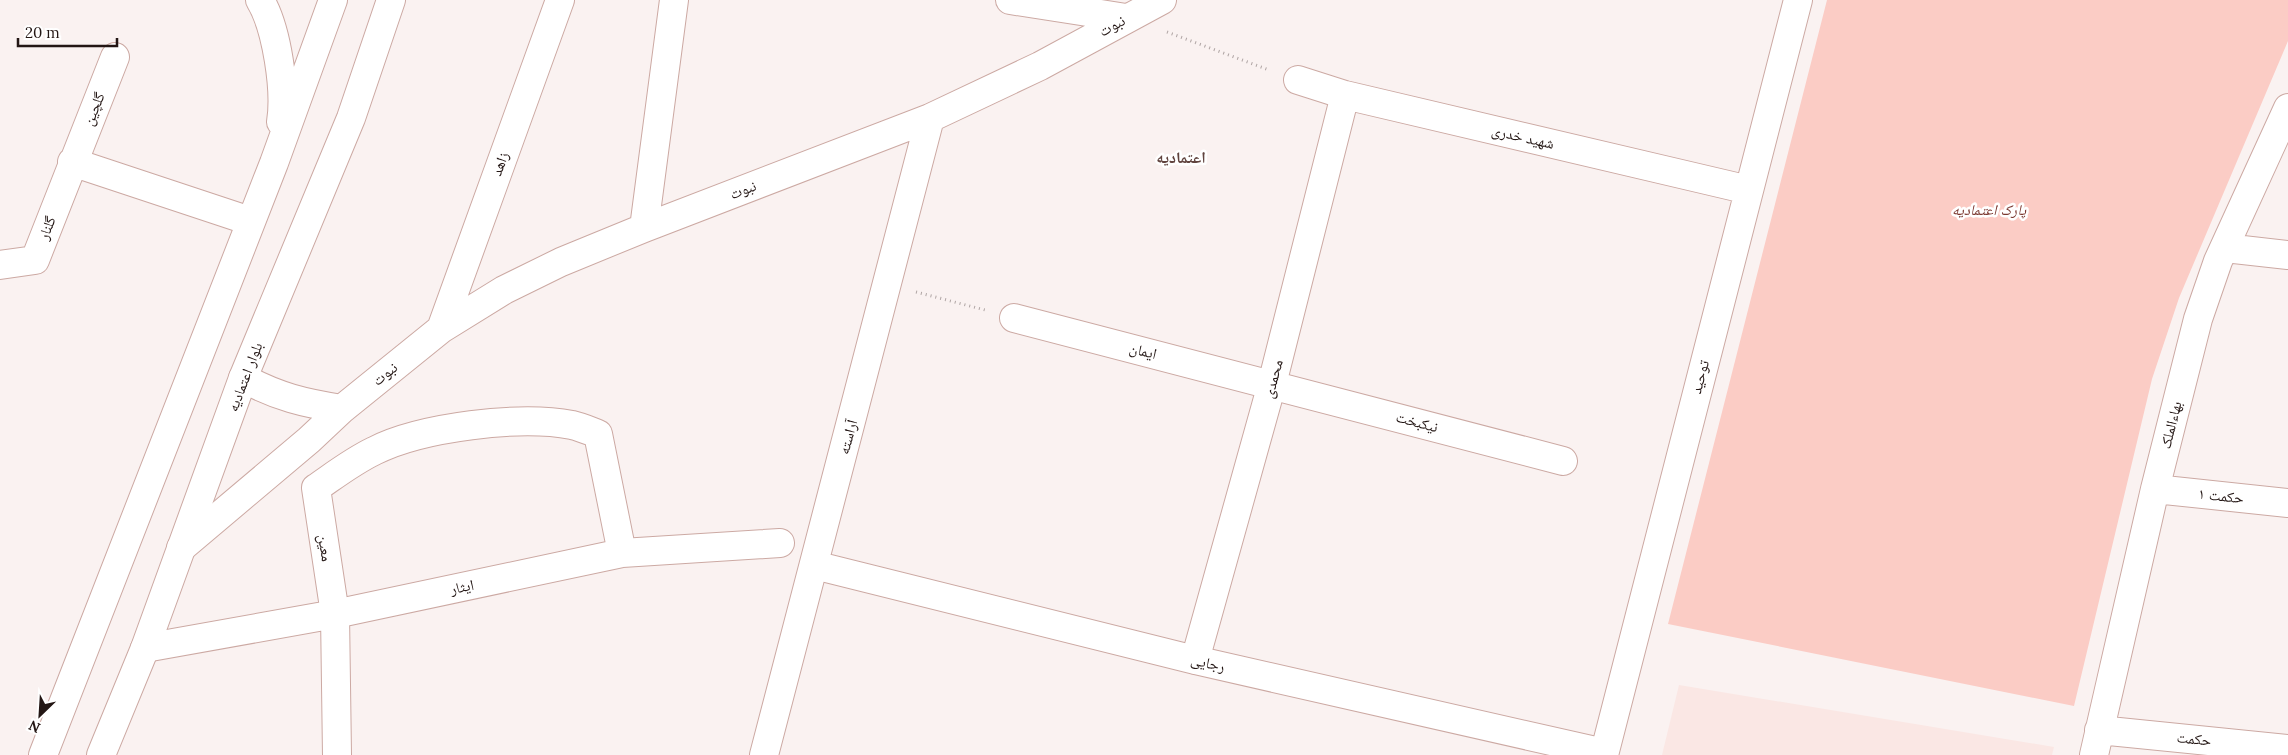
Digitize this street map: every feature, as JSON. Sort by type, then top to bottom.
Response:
[{"type":"street","points":[[260,0],[279,56],[283,110],[274,162]]},
{"type":"street","points":[[43,755],[274,162],[333,0]]},
{"type":"street","name":"بلوار اعتمادیه","points":[[101,755],[145,648],[243,378],[350,118],[391,0]]},
{"type":"street","name":"زاهد","points":[[441,329],[560,0]]},
{"type":"street","points":[[644,228],[674,0]]},
{"type":"street","points":[[1010,0],[1126,18]]},
{"type":"street","name":"نبوت","points":[[181,548],[342,409],[441,329],[504,290],[561,262],[644,228],[930,118],[1040,66],[1162,0]]},
{"type":"street","name":"توحید","points":[[1604,754],[1798,0]]},
{"type":"street","name":"گلچین","points":[[72,162],[116,57]]},
{"type":"street","name":"شهید خدری","points":[[1298,80],[1345,95],[1749,190]]},
{"type":"street","name":"محمدی","points":[[1196,660],[1272,384],[1345,95]]},
{"type":"street","name":"بهاءالملک","points":[[2097,742],[2155,489],[2198,319],[2224,248],[2288,108]]},
{"type":"street","name":"آراسته","points":[[764,755],[930,118]]},
{"type":"street","points":[[72,162],[250,221]]},
{"type":"street","name":"گلنار","points":[[0,265],[35,260],[72,162]]},
{"type":"street","points":[[2224,248],[2288,255]]},
{"type":"street","name":"ایمان","points":[[1014,318],[1272,384]]},
{"type":"street","points":[[243,378],[261,388],[293,401],[342,409]]},
{"type":"street","name":"نیکبخت","points":[[1272,384],[1563,461]]},
{"type":"street","points":[[316,488],[374,450],[407,437],[448,428],[522,422],[573,425],[598,434],[622,553]]},
{"type":"street","name":"معین","points":[[308,440],[335,614],[337,755]]},
{"type":"street","name":"حکمت ۱","points":[[2155,489],[2288,503]]},
{"type":"street","name":"ایثار","points":[[145,648],[335,614],[622,553],[780,544]]},
{"type":"street","name":"رجایی","points":[[814,565],[1196,660],[1604,754]]},
{"type":"street","name":"حکمت","points":[[2097,742],[2288,749]]},
{"type":"path","points":[[1126,18],[1298,80]]},
{"type":"path","points":[[887,285],[1014,318]]},
{"type":"shaded area","points":[[1679,685],[2054,747],[2052,755],[1662,755]]},
{"type":"green space","name":"پارک اعتمادیه","points":[[1827,0],[2288,0],[2288,41],[2179,298],[2152,379],[2074,706],[1668,624]]},
{"type":"district","name":"اعتمادیه","points":[[1181,157]]}]
